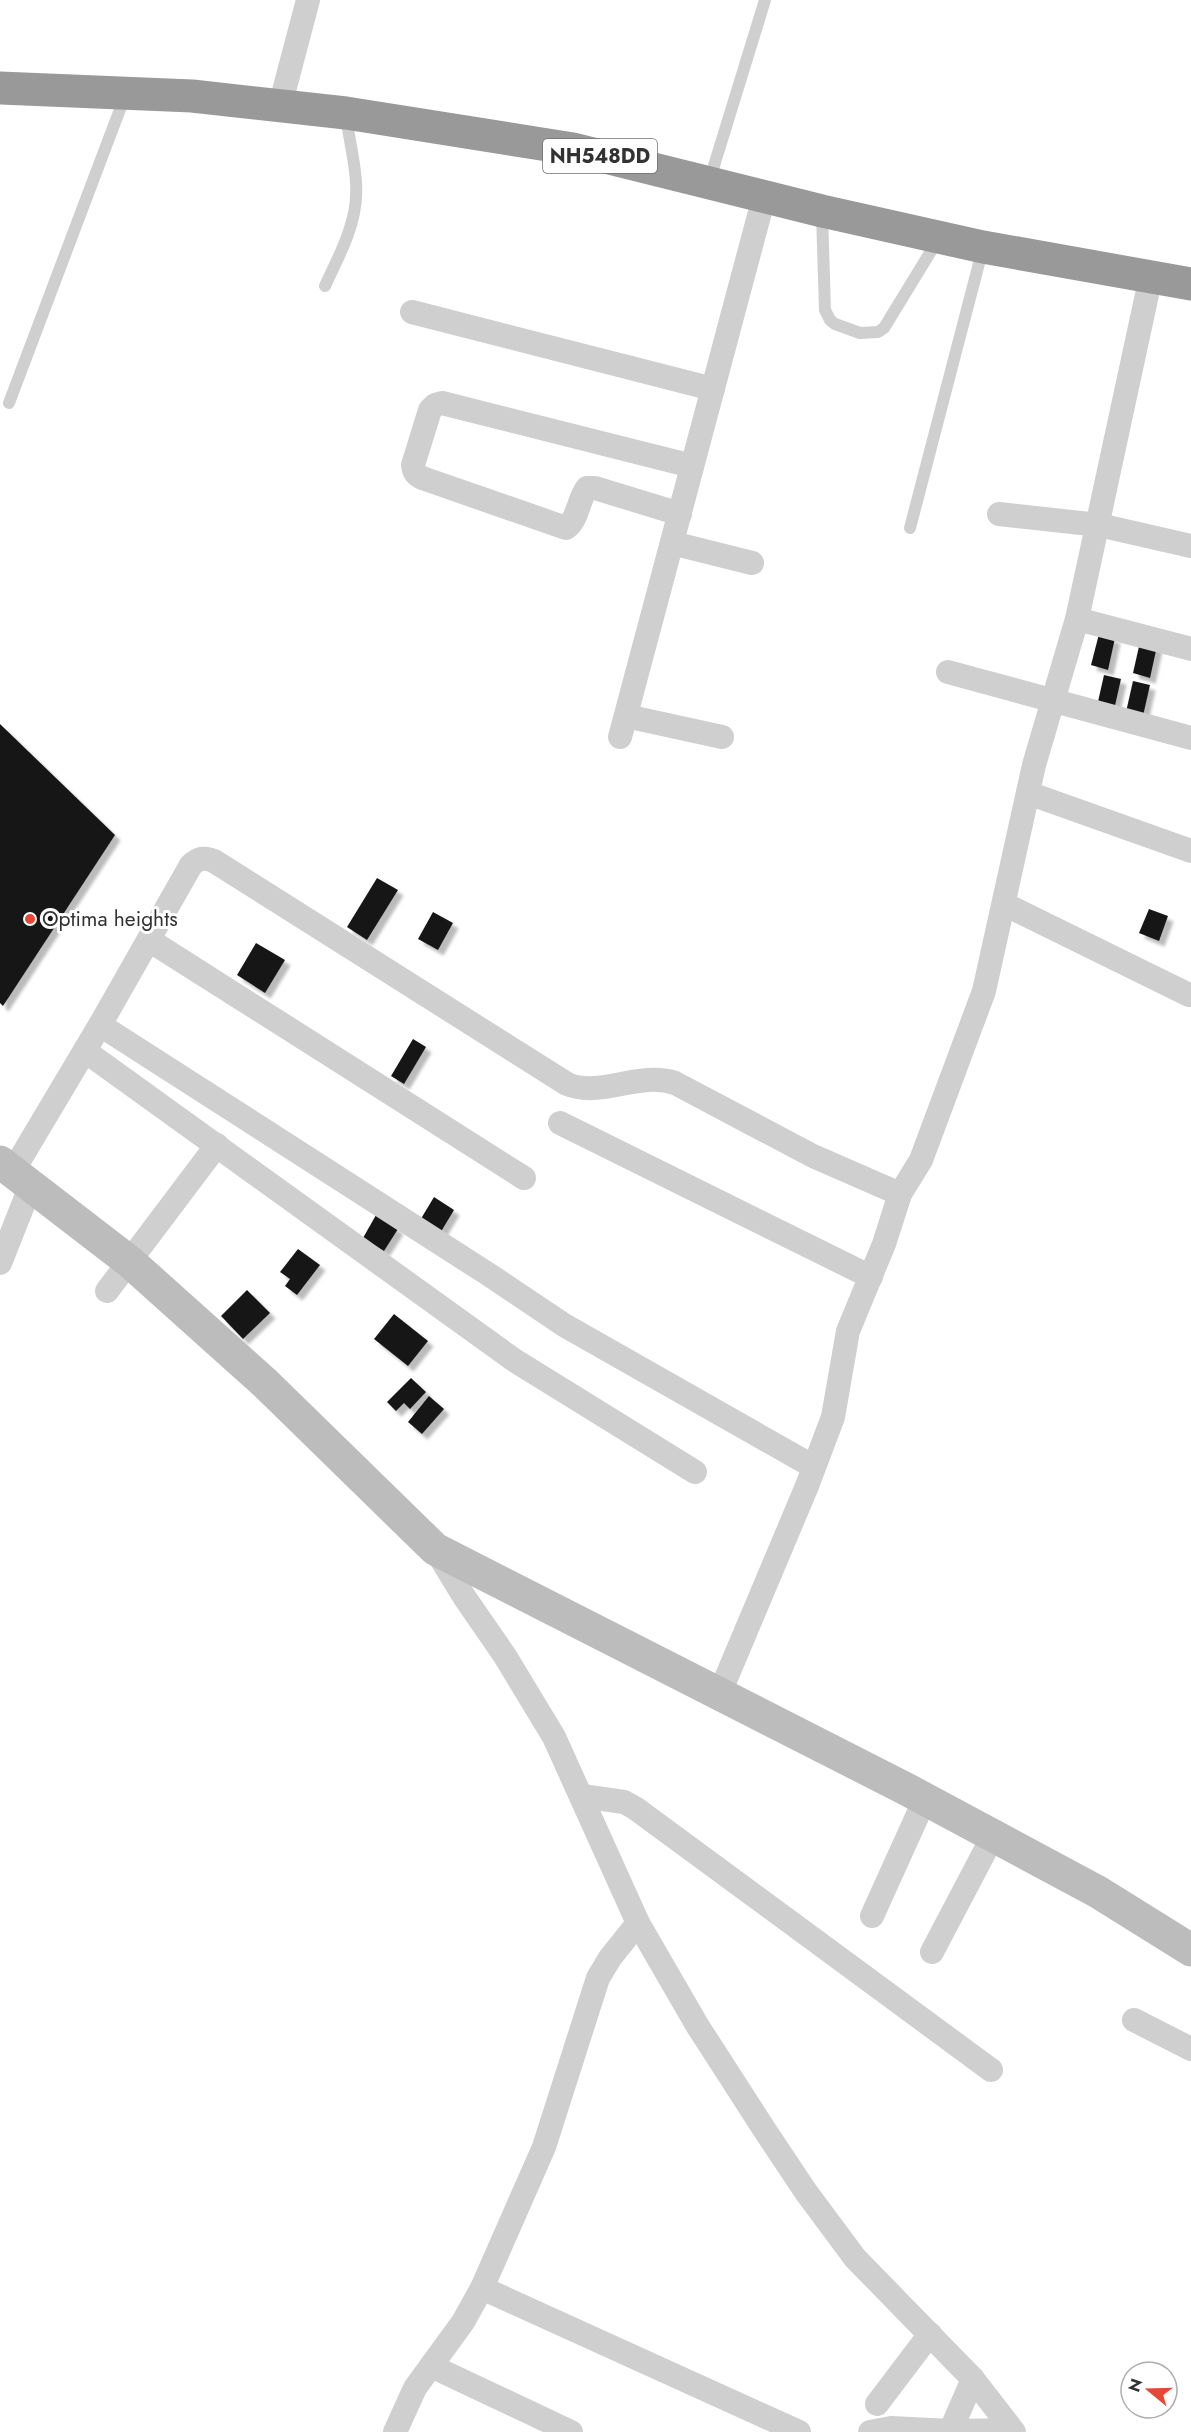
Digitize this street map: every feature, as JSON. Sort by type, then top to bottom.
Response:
[{"type":"highway","name":"NH548DD","points":[[0,88],[192,96],[346,113],[573,149],[822,211],[983,247],[1191,284]]},
{"type":"street","points":[[280,106],[308,0]]},
{"type":"street","points":[[722,738],[623,726],[764,197]]},
{"type":"street","points":[[719,1695],[814,1467],[837,1402],[848,1331],[871,1277],[900,1194],[921,1160],[984,991],[1028,793],[1077,619],[1151,276]]},
{"type":"street","points":[[412,312],[713,389]]},
{"type":"street","points":[[680,514],[596,488],[588,488],[582,494],[572,524],[566,528],[418,476],[413,465],[430,411],[435,405],[442,403],[692,466]]},
{"type":"street","points":[[999,514],[1098,525],[1191,546]]},
{"type":"street","points":[[672,543],[752,563]]},
{"type":"street","points":[[1077,619],[1191,649]]},
{"type":"street","points":[[948,672],[1191,738]]},
{"type":"street","points":[[1028,793],[1191,851]]},
{"type":"street","points":[[0,1263],[14,1172],[191,865],[202,858],[214,861],[567,1084],[585,1089],[649,1078],[675,1083],[813,1156],[900,1194]]},
{"type":"street","points":[[1004,903],[1189,995]]},
{"type":"street","points":[[149,940],[524,1178]]},
{"type":"street","points":[[100,1025],[564,1325],[814,1467]]},
{"type":"street","points":[[85,1051],[514,1360],[695,1472]]},
{"type":"street","points":[[560,1123],[871,1277]]},
{"type":"street","points":[[107,1292],[217,1145]]},
{"type":"street","points":[[14,1172],[130,1262],[265,1383],[435,1549],[505,1656],[554,1737],[638,1923],[698,2025],[806,2192],[855,2258],[973,2379],[1013,2431]]},
{"type":"street","points":[[435,1549],[925,1799],[1098,1892],[1191,1950]]},
{"type":"street","points":[[582,1796],[624,1802],[635,1808],[991,2070]]},
{"type":"street","points":[[872,1916],[925,1799]]},
{"type":"street","points":[[932,1952],[993,1836]]},
{"type":"street","points":[[395,2432],[415,2388],[463,2322],[482,2288],[544,2147],[598,1978],[610,1958],[638,1923]]},
{"type":"street","points":[[1134,2020],[1191,2049]]},
{"type":"street","points":[[482,2288],[799,2432]]},
{"type":"street","points":[[877,2404],[930,2334]]},
{"type":"street","points":[[431,2366],[571,2432]]},
{"type":"street","points":[[950,2431],[973,2379]]},
{"type":"street","points":[[870,2432],[891,2428],[1013,2431]]},
{"type":"lane","points":[[709,183],[765,0]]},
{"type":"lane","points":[[9,403],[126,93]]},
{"type":"lane","points":[[325,286],[345,242],[355,210],[356,189],[346,113]]},
{"type":"lane","points":[[822,211],[825,310],[835,324],[860,333],[878,332],[884,328],[940,237]]},
{"type":"lane","points":[[909,528],[983,247]]},
{"type":"building","points":[[1099,634],[1115,638],[1108,670],[1091,665]]},
{"type":"building","points":[[1140,642],[1157,646],[1150,678],[1133,673]]},
{"type":"building","points":[[1104,675],[1121,679],[1114,710],[1097,706]]},
{"type":"building","points":[[1133,681],[1150,685],[1143,716],[1126,712]]},
{"type":"building","name":"Optima heights","points":[[0,724],[115,835],[3,1006],[0,1003]]},
{"type":"building","points":[[377,878],[398,890],[367,940],[347,927]]},
{"type":"building","points":[[1149,909],[1168,916],[1159,941],[1139,933]]},
{"type":"building","points":[[433,912],[453,923],[438,950],[418,939]]},
{"type":"building","points":[[256,943],[285,960],[265,993],[237,975]]},
{"type":"building","points":[[413,1039],[426,1047],[404,1084],[391,1076]]},
{"type":"building","points":[[434,1197],[454,1210],[439,1235],[419,1222]]},
{"type":"building","points":[[376,1215],[398,1229],[384,1251],[363,1238]]},
{"type":"building","points":[[298,1249],[320,1265],[297,1295],[285,1286],[290,1279],[280,1272]]},
{"type":"building","points":[[247,1290],[270,1313],[243,1339],[221,1316]]},
{"type":"building","points":[[394,1314],[428,1341],[408,1366],[374,1339]]},
{"type":"building","points":[[411,1378],[426,1392],[410,1409],[404,1403],[396,1411],[387,1402]]},
{"type":"building","points":[[429,1396],[444,1409],[422,1434],[408,1422]]},
{"type":"place","name":"Optima heights","points":[[30,919]]}]
